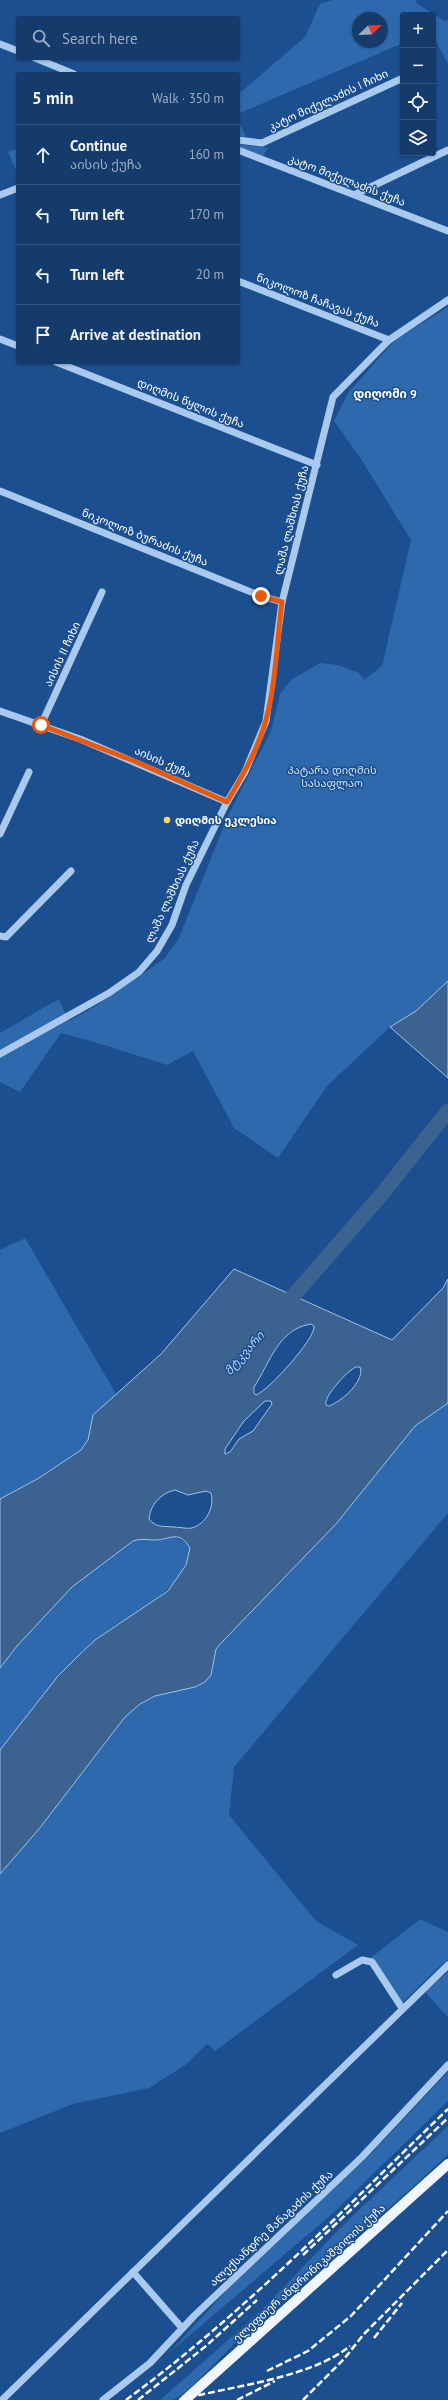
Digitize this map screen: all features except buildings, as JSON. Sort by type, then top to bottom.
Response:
[{"type":"main road","name":"ელეფთერ ანდრონიკაშვილის ქუჩა","points":[[185,2400],[448,2164]]},
{"type":"street","points":[[0,44],[16,50]]},
{"type":"street","points":[[40,60],[69,72]]},
{"type":"street","name":"კატო მიქელაძის I ჩიხი","points":[[240,140],[262,143],[400,79]]},
{"type":"street","points":[[356,194],[448,150]]},
{"type":"street","name":"კატო მიქელაძის ქუჩა","points":[[240,151],[356,194],[448,231]]},
{"type":"street","points":[[0,195],[16,189]]},
{"type":"street","points":[[10,192],[16,194]]},
{"type":"street","name":"ნიკოლოზ ჩაჩავას ქუჩა","points":[[240,282],[389,340]]},
{"type":"street","name":"ლაშა ლაშხიას ქუჩა","points":[[0,1054],[109,993],[139,972],[157,951],[172,925],[186,885],[227,802],[245,772],[266,721],[282,602],[333,397],[389,340],[448,300]]},
{"type":"street","points":[[0,339],[16,345]]},
{"type":"street","name":"დიღმის წყლის ქუჩა","points":[[61,364],[317,464]]},
{"type":"street","name":"ნიკოლოზ ბურაძის ქუჩა","points":[[0,491],[261,596],[282,602]]},
{"type":"street","name":"აისის II ჩიხი","points":[[41,725],[102,592]]},
{"type":"street","name":"აისის ქუჩა","points":[[0,711],[127,758],[227,802]]},
{"type":"street","points":[[0,834],[29,772]]},
{"type":"street","points":[[0,936],[6,937],[71,872]]},
{"type":"street","points":[[336,1975],[362,1960],[372,1962],[402,2008]]},
{"type":"street","points":[[2,2400],[402,2008],[448,1965]]},
{"type":"street","name":"ალექსანდრე მანაგაძის ქუჩა","points":[[103,2400],[150,2363],[182,2328],[362,2157],[448,2065]]},
{"type":"street","points":[[133,2272],[182,2328]]},
{"type":"green space","points":[[332,0],[417,0],[415,2],[430,12],[400,12],[400,44],[240,113],[240,91],[241,92],[305,37],[320,4]]},
{"type":"green space","points":[[436,16],[444,21],[448,20],[448,64],[436,42]]},
{"type":"green space","points":[[240,124],[246,137],[240,136]]},
{"type":"green space","points":[[240,144],[268,148],[263,156],[240,148]]},
{"type":"green space","points":[[16,150],[16,170],[8,152]]},
{"type":"green space","name":"პატარა დიღმის სასაფლაო","points":[[448,307],[448,981],[416,1011],[390,1027],[327,1086],[278,1158],[234,1128],[193,1051],[167,1065],[61,1033],[20,1092],[0,1082],[0,1033],[59,999],[69,1021],[94,1007],[164,959],[178,940],[228,816],[271,731],[280,694],[291,680],[320,663],[338,665],[359,673],[364,680],[382,666],[411,540],[361,459],[334,421],[348,393],[395,340]]},
{"type":"green space","points":[[25,1238],[116,1394],[93,1415],[88,1440],[81,1450],[39,1478],[0,1499],[0,1250]]},
{"type":"green space","points":[[448,1403],[448,1513],[234,1767],[229,1815],[316,1921],[358,1945],[215,2051],[207,2044],[187,2064],[149,2088],[73,2104],[0,2133],[0,1874],[39,1829],[125,1717],[140,1704],[155,1696],[195,1687],[205,1682],[213,1666],[216,1649],[336,1524],[415,1426]]},
{"type":"green space","points":[[172,1536],[186,1542],[190,1548],[185,1565],[177,1579],[153,1602],[109,1630],[81,1652],[57,1679],[0,1750],[0,1668],[17,1646],[72,1587],[133,1541],[141,1538],[156,1540]]},
{"type":"green space","points":[[420,1919],[448,1932],[448,1960],[399,2006],[368,1960]]},
{"type":"green space","points":[[448,1972],[448,2017],[425,1992]]},
{"type":"green space","points":[[448,2072],[448,2101],[332,2214],[169,2353],[248,2267],[367,2158]]},
{"type":"green space","points":[[448,2126],[448,2154],[422,2179],[259,2320],[185,2392],[172,2400],[160,2400],[260,2312],[344,2224]]},
{"type":"water","points":[[448,981],[448,1078],[390,1027],[416,1011]]},
{"type":"water","points":[[234,1269],[392,1340],[443,1288],[448,1279],[448,1403],[415,1426],[336,1524],[216,1649],[211,1675],[205,1682],[195,1687],[155,1696],[140,1704],[125,1717],[39,1829],[0,1874],[0,1750],[58,1676],[79,1655],[95,1640],[168,1591],[186,1565],[190,1548],[186,1542],[178,1537],[160,1540],[142,1539],[133,1541],[72,1587],[17,1646],[0,1668],[0,1499],[39,1478],[81,1450],[88,1440],[93,1415],[161,1354]],"holes":[[[311,1324],[314,1326],[313,1332],[308,1341],[281,1374],[271,1384],[256,1395],[254,1393],[254,1387],[276,1348],[290,1333],[300,1327]],[[360,1367],[361,1371],[354,1387],[350,1392],[334,1404],[329,1406],[326,1405],[326,1401],[332,1390],[352,1369]],[[265,1401],[271,1401],[272,1404],[253,1431],[239,1439],[230,1452],[225,1454],[225,1449],[244,1421]],[[175,1490],[188,1495],[206,1491],[211,1493],[212,1504],[205,1519],[197,1526],[192,1528],[160,1526],[154,1524],[149,1519],[154,1504],[157,1500]]]},
{"type":"waterway","name":"მტკვარი","points":[[281,1310],[382,1194],[448,1111]]},
{"type":"railway","points":[[126,2400],[211,2332],[292,2260],[448,2109]]},
{"type":"railway","points":[[303,2255],[448,2118]]},
{"type":"railway","points":[[267,2371],[308,2351],[351,2316],[448,2211]]},
{"type":"railway","points":[[303,2400],[344,2359],[364,2334],[448,2250]]},
{"type":"railway","points":[[138,2400],[206,2346],[257,2300]]},
{"type":"railway","points":[[374,2338],[402,2303]]},
{"type":"railway","points":[[179,2400],[291,2374],[333,2357],[350,2346]]},
{"type":"railway","points":[[237,2400],[275,2381]]},
{"type":"place","name":"დიღმის ეკლესია","points":[[167,820]]},
{"type":"district","name":"დიღომი 9","points":[[385,393]]},
{"type":"route","points":[[41,725],[134,761],[227,802],[245,772],[266,721],[282,602],[261,596]]}]
